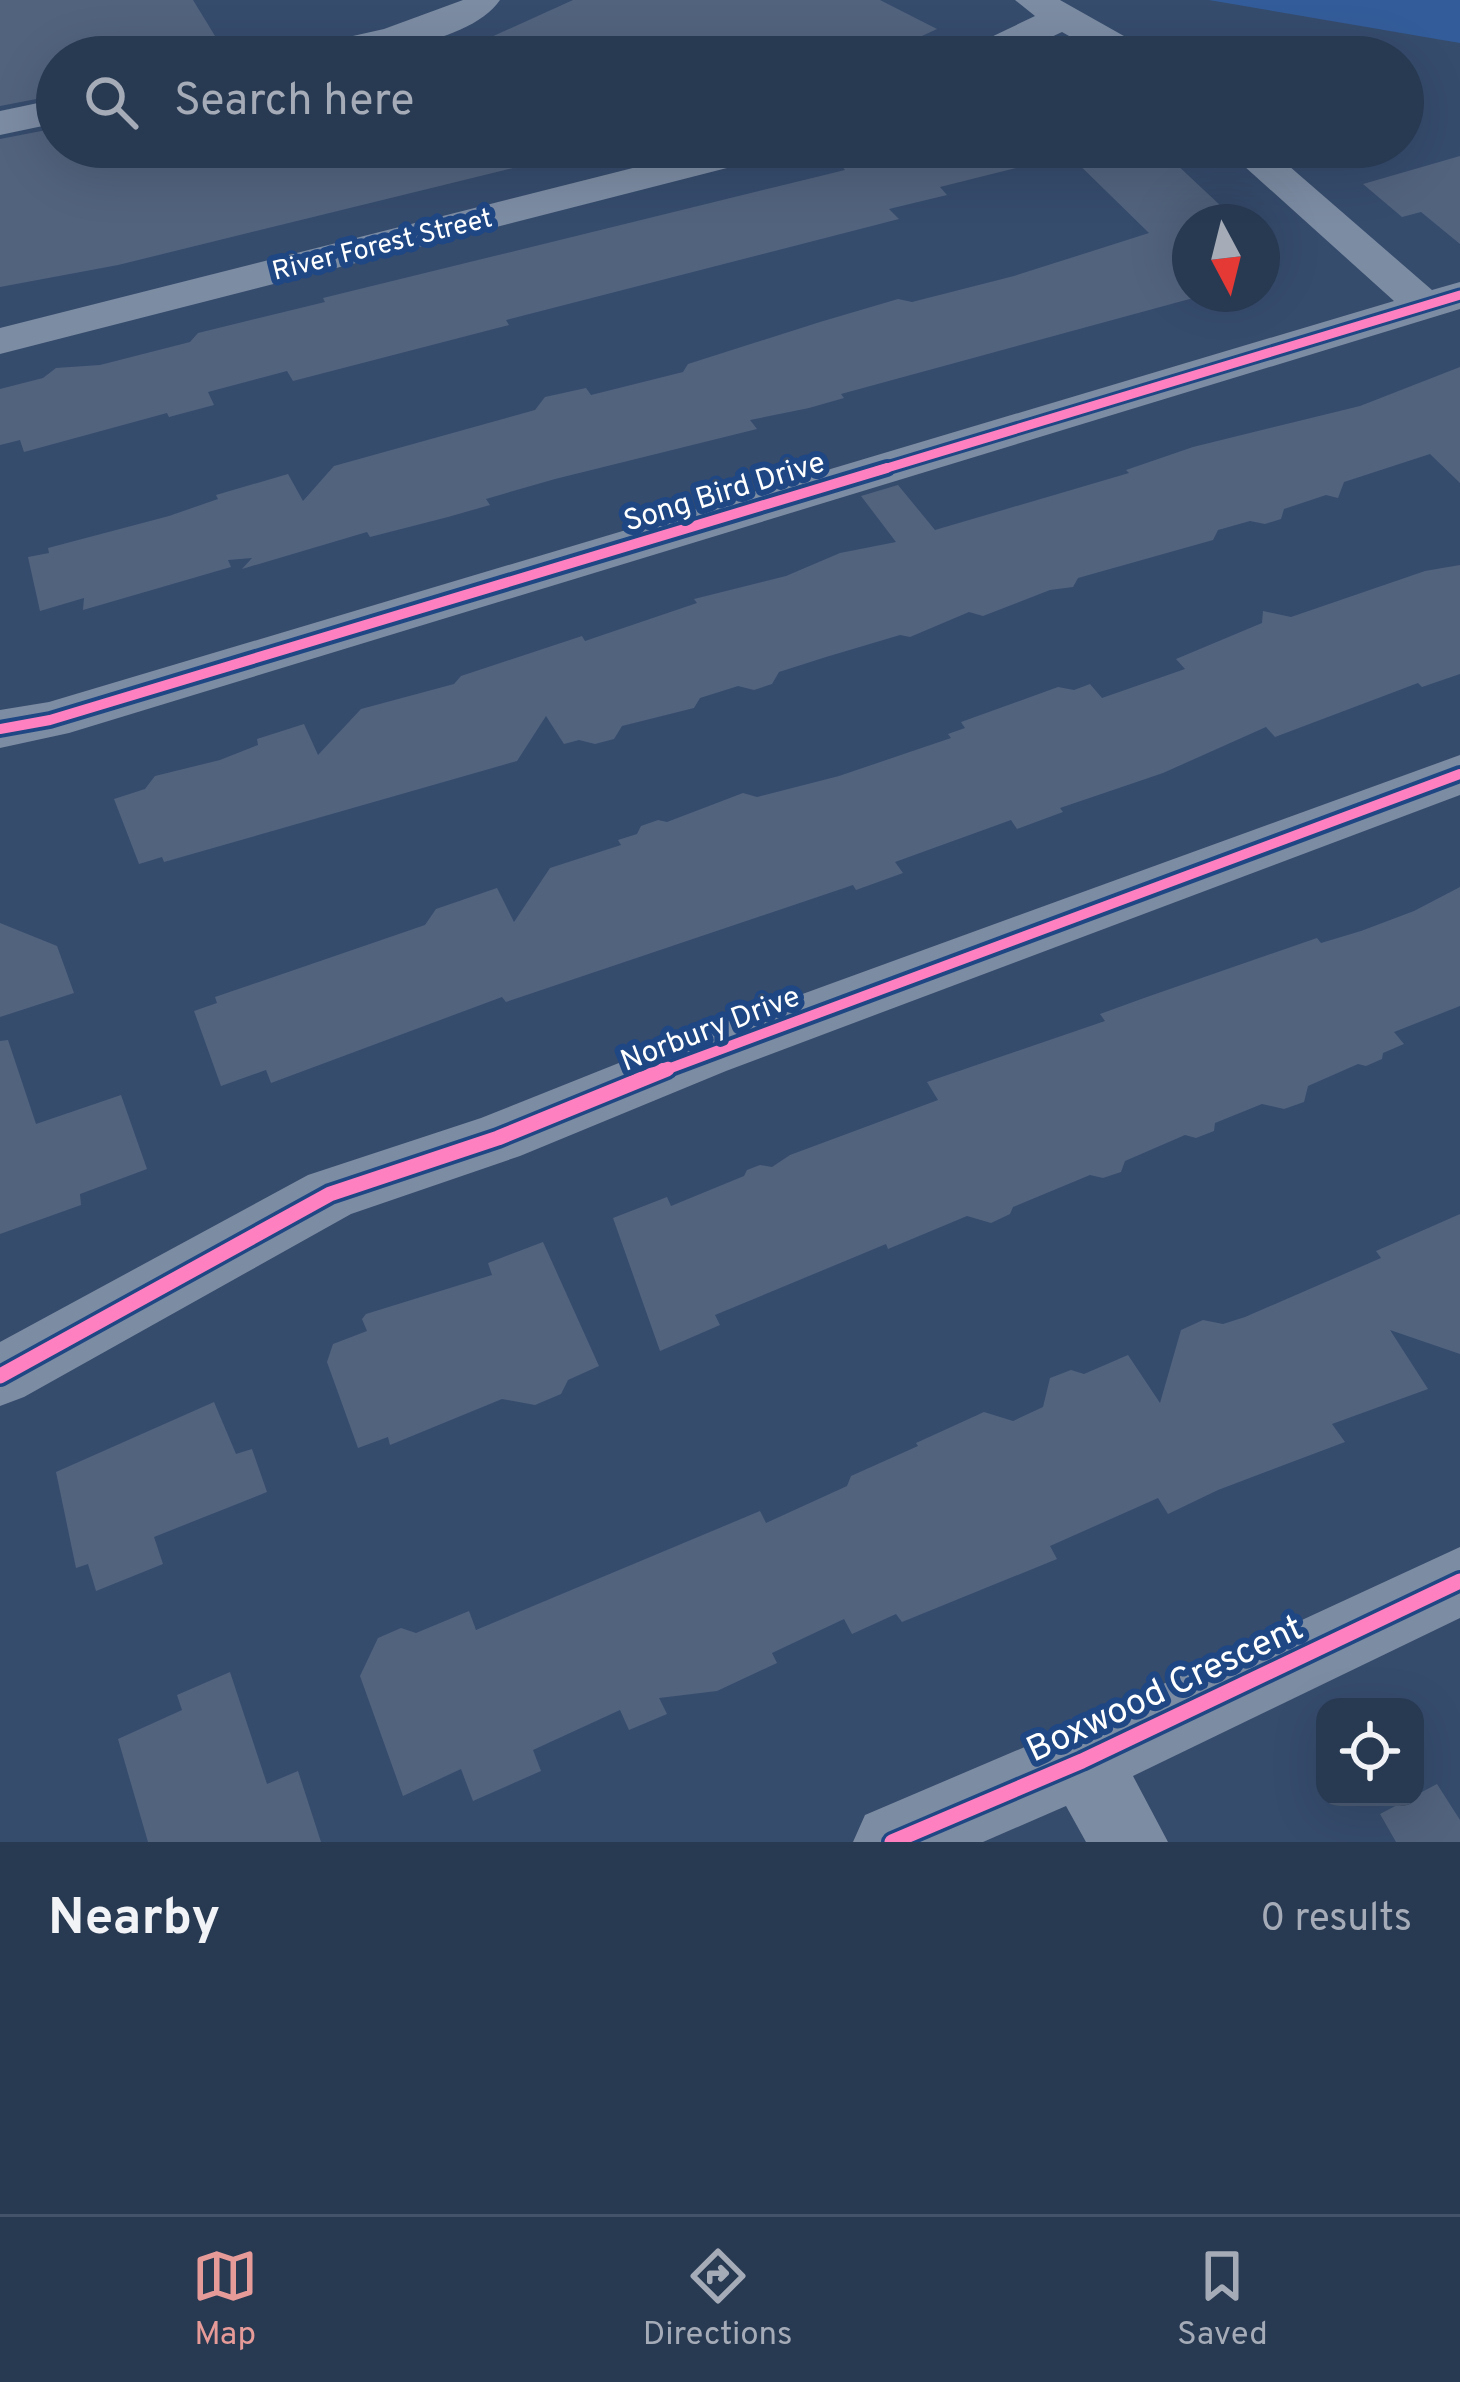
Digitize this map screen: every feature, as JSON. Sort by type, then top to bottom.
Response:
[{"type":"street","points":[[400,36],[474,10],[482,0]]},
{"type":"street","points":[[1009,36],[1048,9],[1096,36]]},
{"type":"street","points":[[0,123],[36,115]]},
{"type":"street","name":"River Forest Street","points":[[0,341],[681,168]]},
{"type":"street","points":[[1270,168],[1442,300]]},
{"type":"street","name":"Song Bird Drive","points":[[0,729],[50,720],[1442,300]]},
{"type":"street","name":"Norbury Drive","points":[[0,1376],[330,1194],[498,1138],[727,1046],[1460,774]]},
{"type":"street","name":"Boxwood Crescent","points":[[892,1842],[1082,1761],[1460,1581]]},
{"type":"street","points":[[1082,1761],[1129,1842]]},
{"type":"shaded area","points":[[1209,0],[1460,0],[1460,43]]},
{"type":"building","points":[[0,0],[193,0],[215,36],[36,36],[36,99],[0,106]]},
{"type":"building","points":[[573,0],[880,0],[937,29],[922,36],[493,36]]},
{"type":"building","points":[[36,132],[36,168],[513,168],[118,265],[0,287],[0,139]]},
{"type":"building","points":[[1460,156],[1460,244],[1421,212],[1402,217],[1363,184]]},
{"type":"building","points":[[1016,168],[940,187],[947,195],[889,209],[899,219],[506,320],[509,325],[293,381],[287,371],[208,392],[214,405],[169,417],[167,413],[24,452],[20,440],[0,445],[0,389],[43,378],[56,368],[100,365],[190,342],[198,333],[325,302],[323,298],[845,170]]},
{"type":"building","points":[[1082,168],[1180,168],[1219,204],[1172,204],[1172,304],[841,394],[844,398],[809,408],[750,420],[757,429],[555,479],[486,499],[490,505],[448,517],[370,537],[367,532],[242,569],[252,558],[228,560],[231,567],[83,610],[84,598],[40,611],[28,557],[49,553],[48,548],[169,516],[218,499],[216,495],[288,474],[303,501],[334,466],[535,410],[545,397],[586,388],[591,395],[683,372],[688,364],[898,299],[912,302],[1149,233]]},
{"type":"building","points":[[1460,367],[1460,483],[1430,454],[1344,482],[1338,498],[1326,495],[1284,509],[1281,519],[1218,530],[1213,540],[1078,578],[1073,587],[1050,590],[983,616],[969,612],[910,637],[900,635],[779,672],[772,684],[754,690],[738,686],[700,698],[694,708],[622,726],[614,739],[564,744],[546,716],[517,761],[164,862],[162,857],[139,864],[114,799],[145,789],[155,776],[220,760],[258,745],[257,739],[304,724],[318,755],[361,709],[454,684],[461,676],[582,636],[585,641],[697,603],[694,599],[786,576],[840,553],[896,542],[861,496],[898,485],[935,530],[1129,473],[1126,470],[1193,447],[1360,406]]},
{"type":"building","points":[[1460,565],[1460,674],[1422,687],[1418,683],[1275,737],[1266,727],[1017,829],[1011,820],[895,862],[903,873],[856,890],[853,885],[506,1002],[502,997],[271,1083],[266,1070],[221,1086],[194,1011],[217,1003],[215,997],[425,925],[436,909],[497,888],[514,922],[550,868],[621,845],[618,840],[637,834],[641,826],[667,822],[743,793],[757,797],[839,776],[951,738],[948,734],[965,728],[961,722],[1058,687],[1074,690],[1090,684],[1102,698],[1185,669],[1176,659],[1262,623],[1263,611],[1291,617],[1425,571]]},
{"type":"building","points":[[1460,887],[1460,1006],[1394,1032],[1404,1044],[1383,1053],[1382,1059],[1308,1086],[1304,1102],[1284,1109],[1262,1104],[1215,1123],[1214,1131],[1196,1138],[1185,1135],[1125,1161],[1121,1172],[1103,1178],[1090,1175],[1013,1207],[1010,1214],[991,1223],[967,1216],[888,1249],[886,1244],[715,1315],[720,1325],[660,1351],[613,1218],[667,1197],[671,1206],[744,1176],[747,1170],[772,1167],[790,1155],[938,1100],[927,1082],[1105,1021],[1100,1014],[1317,938],[1321,943],[1361,931]]},
{"type":"building","points":[[0,923],[57,946],[74,993],[0,1017]]},
{"type":"building","points":[[8,1040],[36,1124],[121,1095],[147,1169],[80,1194],[81,1205],[0,1234],[0,1041]]},
{"type":"building","points":[[1460,1214],[1460,1354],[1390,1330],[1428,1389],[1332,1424],[1345,1442],[1168,1514],[1158,1498],[1050,1546],[1057,1559],[902,1622],[896,1614],[852,1634],[844,1619],[772,1653],[777,1663],[717,1691],[659,1698],[667,1714],[629,1730],[620,1710],[533,1750],[541,1771],[473,1801],[461,1769],[403,1796],[360,1676],[378,1638],[401,1628],[416,1633],[469,1611],[476,1630],[760,1511],[766,1523],[847,1486],[851,1476],[984,1412],[1013,1421],[1043,1407],[1050,1378],[1071,1370],[1084,1374],[1128,1355],[1160,1403],[1181,1330],[1203,1320],[1223,1324],[1245,1317],[1381,1258],[1376,1251]]},
{"type":"building","points":[[543,1242],[599,1366],[568,1380],[561,1394],[535,1405],[502,1399],[390,1445],[388,1437],[358,1448],[327,1362],[333,1344],[367,1331],[362,1319],[366,1314],[492,1275],[488,1263]]},
{"type":"building","points":[[214,1402],[236,1454],[252,1449],[267,1492],[154,1537],[163,1564],[96,1591],[88,1564],[76,1568],[56,1472]]},
{"type":"building","points":[[230,1672],[267,1784],[298,1771],[321,1842],[148,1842],[118,1739],[182,1710],[177,1695]]},
{"type":"building","points":[[1437,1784],[1460,1820],[1460,1842],[1396,1842],[1380,1814],[1395,1806],[1424,1806],[1424,1791]]},
{"type":"cycle path","points":[[0,729],[50,720],[1460,295]]},
{"type":"cycle path","points":[[0,1376],[330,1194],[498,1138],[705,1054],[1460,774]]},
{"type":"cycle path","points":[[892,1842],[1082,1761],[1460,1581]]}]
